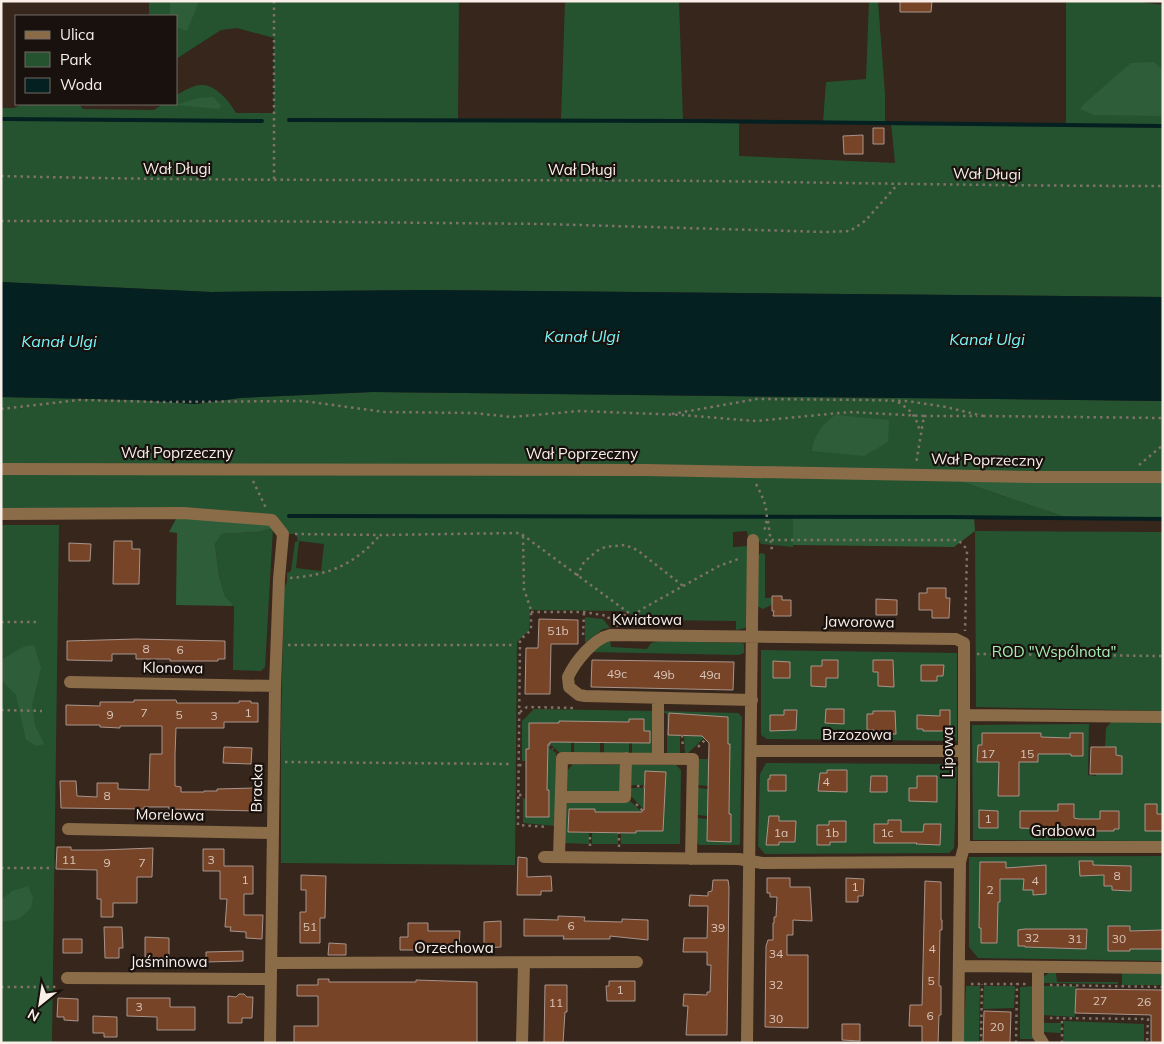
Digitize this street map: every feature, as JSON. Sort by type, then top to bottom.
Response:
[{"type":"street","name":"Wał Poprzeczny","points":[[1,469],[750,472],[1163,477]]},
{"type":"street","points":[[1,514],[183,513],[272,520],[283,534]]},
{"type":"street","name":"Bracka","points":[[270,1043],[274,686],[283,534]]},
{"type":"street","points":[[747,1043],[753,540]]},
{"type":"street","name":"Kwiatowa","points":[[752,700],[579,695],[569,687],[568,677],[583,654],[604,636],[753,637]]},
{"type":"street","name":"Jaworowa","points":[[753,637],[958,639],[964,648]]},
{"type":"street","name":"Lipowa","points":[[958,1043],[960,862],[964,847],[964,648]]},
{"type":"street","name":"Klonowa","points":[[70,682],[274,686]]},
{"type":"street","points":[[658,698],[658,758]]},
{"type":"street","points":[[964,716],[1163,718]]},
{"type":"street","name":"Brzozowa","points":[[751,751],[964,751]]},
{"type":"street","points":[[559,857],[562,758],[658,758],[692,759],[692,858]]},
{"type":"street","points":[[560,797],[625,797],[626,758]]},
{"type":"street","name":"Morelowa","points":[[68,829],[272,833]]},
{"type":"street","name":"Grabowa","points":[[964,847],[1163,846]]},
{"type":"street","points":[[544,857],[739,859],[762,863],[960,862]]},
{"type":"street","name":"Orzechowa","points":[[271,963],[524,964],[637,962]]},
{"type":"street","points":[[522,1043],[524,964]]},
{"type":"street","points":[[960,966],[1163,968]]},
{"type":"street","points":[[1038,967],[1038,1035],[1043,1043]]},
{"type":"street","name":"Jaśminowa","points":[[67,978],[271,979]]},
{"type":"path","points":[[274,1],[274,180]]},
{"type":"path","name":"Wał Długi","points":[[1,176],[142,180],[707,181],[1163,186]]},
{"type":"path","points":[[1,221],[543,224],[826,232],[850,231],[865,221],[898,184]]},
{"type":"path","points":[[666,415],[757,399],[897,401],[946,407],[983,416]]},
{"type":"path","points":[[1,409],[79,400],[160,402],[303,401],[385,412],[474,413],[512,417],[580,411],[756,421],[850,412],[924,416],[1163,418]]},
{"type":"path","points":[[897,401],[917,419],[921,434]]},
{"type":"path","points":[[914,475],[924,416]]},
{"type":"path","points":[[1124,477],[1163,445]]},
{"type":"path","points":[[248,469],[272,520]]},
{"type":"path","points":[[750,472],[762,494],[770,530],[772,550]]},
{"type":"path","points":[[765,530],[768,519]]},
{"type":"path","points":[[283,534],[520,533],[633,616]]},
{"type":"path","points":[[279,579],[307,577],[331,571],[363,553],[380,535]]},
{"type":"path","points":[[524,536],[524,588],[531,612],[531,630],[520,640],[518,825],[560,827]]},
{"type":"path","points":[[753,540],[958,540],[965,546],[967,551],[964,648],[1163,656]]},
{"type":"path","points":[[577,576],[584,562],[597,551],[605,547],[625,545],[637,550],[683,586]]},
{"type":"path","points":[[631,635],[633,616],[642,609],[718,566],[753,554]]},
{"type":"path","points":[[531,612],[584,612],[608,616],[615,635]]},
{"type":"path","points":[[583,654],[584,612]]},
{"type":"path","points":[[1,622],[37,622]]},
{"type":"path","points":[[276,645],[516,645]]},
{"type":"path","points":[[1,710],[42,711]]},
{"type":"path","points":[[694,751],[706,739]]},
{"type":"path","points":[[548,744],[559,754]]},
{"type":"path","points":[[273,762],[511,764]]},
{"type":"path","points":[[519,765],[526,766]]},
{"type":"path","points":[[519,794],[526,794]]},
{"type":"path","points":[[590,833],[590,846]]},
{"type":"path","points":[[619,833],[619,847]]},
{"type":"path","points":[[1,868],[51,868]]},
{"type":"path","points":[[1,987],[54,987],[67,978]]},
{"type":"path","points":[[960,984],[1036,984]]},
{"type":"path","points":[[981,1043],[982,984]]},
{"type":"path","points":[[1016,1043],[1017,984]]},
{"type":"path","points":[[1045,984],[1162,988]]},
{"type":"path","points":[[1038,1018],[1148,1019],[1147,1043]]},
{"type":"path","points":[[1062,1018],[1062,1043]]},
{"type":"green space","points":[[149,1],[459,1],[458,120],[561,121],[565,1],[679,1],[683,121],[739,121],[739,156],[895,163],[891,123],[1066,124],[1066,1],[1133,1],[1163,5],[1163,297],[429,290],[211,292],[1,282],[1,108],[14,108],[21,105],[80,105],[83,109],[154,110],[162,105],[178,105],[178,94],[193,87],[203,85],[218,91],[236,113],[274,113],[274,38],[237,28],[221,30],[178,58],[178,15],[149,15]]},
{"type":"green space","points":[[170,1],[199,1],[187,31],[178,28],[178,15],[170,15]]},
{"type":"green space","points":[[869,1],[878,1],[885,94],[885,123],[823,122],[826,82],[866,79]]},
{"type":"green space","points":[[1154,62],[1163,70],[1163,116],[1094,115],[1080,109],[1131,63]]},
{"type":"green space","points":[[213,97],[221,105],[219,109],[176,105],[178,105],[199,98]]},
{"type":"green space","points":[[372,392],[1163,401],[1163,476],[945,476],[1068,518],[793,517],[793,547],[761,544],[757,538],[748,538],[747,531],[733,532],[733,547],[748,546],[748,625],[745,628],[736,630],[736,621],[655,620],[639,618],[621,611],[530,610],[529,630],[517,642],[515,865],[281,863],[281,723],[284,589],[287,573],[291,571],[295,542],[298,541],[296,534],[283,534],[272,520],[1,515],[1,397],[139,400],[195,404],[240,398]],"holes":[[[299,541],[324,544],[321,571],[296,568]]]},
{"type":"green space","points":[[835,415],[889,420],[888,442],[864,456],[812,451],[819,431]]},
{"type":"green space","points":[[942,475],[1163,476],[1163,519],[1068,518]]},
{"type":"green space","points":[[177,517],[273,523],[273,528],[258,532],[221,534],[215,544],[219,576],[225,596],[234,606],[176,605],[177,533],[169,532]]},
{"type":"green space","points":[[793,517],[974,517],[975,531],[954,547],[793,545]]},
{"type":"green space","points":[[1,525],[59,525],[52,1043],[1,1043]]},
{"type":"green space","points":[[273,528],[265,667],[261,671],[233,670],[234,606],[225,596],[219,576],[215,544],[220,534],[258,532]]},
{"type":"green space","name":"ROD \"Wspólnota\"","points":[[975,531],[1163,532],[1163,711],[976,707]]},
{"type":"green space","points":[[761,553],[765,554],[765,598],[773,598],[771,605],[763,609],[757,606],[758,555]]},
{"type":"green space","points":[[585,617],[603,619],[610,628],[603,629],[585,643]]},
{"type":"green space","points":[[610,639],[611,647],[647,649],[651,643],[661,641],[742,643],[744,644],[744,653],[739,655],[592,652]]},
{"type":"green space","points":[[34,645],[41,668],[32,705],[35,725],[44,744],[37,746],[26,740],[16,695],[1,680],[1,660],[23,647]]},
{"type":"green space","points":[[761,650],[957,653],[957,741],[767,739],[761,735]]},
{"type":"green space","points":[[534,709],[655,711],[654,754],[632,754],[632,743],[650,743],[650,731],[644,731],[644,719],[630,719],[629,722],[560,721],[559,723],[529,723],[529,749],[526,749],[526,761],[522,761],[522,721]]},
{"type":"green space","points":[[661,711],[738,713],[742,717],[740,844],[699,845],[697,842],[697,818],[708,819],[707,841],[731,841],[728,717],[669,714],[668,735],[680,735],[680,755],[667,755],[667,714]]},
{"type":"green space","points":[[1112,721],[1163,722],[1163,841],[973,840],[972,725],[1089,724],[1088,775],[1096,776],[1096,774],[1122,774],[1122,756],[1116,755],[1105,747],[1106,728]]},
{"type":"green space","points":[[684,735],[704,736],[704,738],[685,754]]},
{"type":"green space","points":[[550,742],[571,742],[571,753],[560,753]]},
{"type":"green space","points":[[574,742],[600,742],[600,753],[574,753]]},
{"type":"green space","points":[[604,742],[629,743],[629,754],[604,753]]},
{"type":"green space","points":[[548,747],[556,753],[555,826],[523,823],[523,798],[526,799],[526,817],[549,817],[549,791],[547,790]]},
{"type":"green space","points":[[698,759],[708,759],[708,786],[697,785]]},
{"type":"green space","points":[[766,763],[957,764],[954,848],[949,853],[765,854],[758,846],[760,774]]},
{"type":"green space","points":[[573,764],[624,765],[623,794],[565,793],[567,771]]},
{"type":"green space","points":[[630,765],[676,765],[681,770],[680,844],[621,844],[621,833],[663,831],[666,772],[645,785],[629,785]]},
{"type":"green space","points":[[629,788],[645,788],[644,810],[632,797],[629,797]]},
{"type":"green space","points":[[698,788],[708,789],[708,816],[697,815]]},
{"type":"green space","points":[[629,800],[642,812],[595,812],[594,809],[568,809],[568,832],[589,833],[589,844],[563,843],[563,803]]},
{"type":"green space","points":[[592,833],[618,833],[618,844],[592,844]]},
{"type":"green space","points":[[1163,856],[1163,961],[978,958],[969,947],[969,857]]},
{"type":"green space","points":[[28,886],[33,898],[31,908],[19,919],[1,922],[1,900],[12,891]]},
{"type":"green space","points":[[1049,973],[1056,973],[1057,982],[1118,982],[1118,984],[1042,983],[1043,977]]},
{"type":"green space","points":[[1122,973],[1163,974],[1163,985],[1122,985]]},
{"type":"green space","points":[[966,986],[980,986],[979,1043],[963,1043]]},
{"type":"green space","points":[[984,986],[1015,986],[1014,1008],[983,1009]]},
{"type":"green space","points":[[1034,986],[1033,1039],[1020,1039],[1020,987]]},
{"type":"green space","points":[[1042,986],[1076,986],[1075,1017],[1042,1015]]},
{"type":"green space","points":[[1064,1021],[1144,1024],[1144,1043],[1063,1043]]},
{"type":"green space","points":[[1042,1023],[1061,1023],[1061,1033],[1042,1032]]},
{"type":"water","name":"Kanał Ulgi","points":[[1,282],[211,292],[429,290],[1163,297],[1163,401],[372,392],[240,398],[195,404],[139,400],[1,397]]},
{"type":"building","points":[[900,1],[932,1],[931,12],[900,12]]},
{"type":"building","points":[[873,128],[884,128],[884,144],[873,144]]},
{"type":"building","points":[[863,135],[863,154],[844,154],[843,136]]},
{"type":"building","points":[[114,541],[132,541],[132,549],[140,549],[139,584],[113,584]]},
{"type":"building","points":[[69,543],[91,544],[90,561],[69,561]]},
{"type":"building","points":[[927,588],[946,588],[946,598],[950,598],[949,618],[932,618],[932,610],[919,610],[919,593],[927,593]]},
{"type":"building","points":[[772,596],[782,596],[782,600],[791,600],[791,616],[773,616]]},
{"type":"building","points":[[876,599],[897,600],[897,615],[876,615]]},
{"type":"building","points":[[616,614],[626,615],[626,626],[615,626]]},
{"type":"building","points":[[539,619],[578,620],[578,644],[551,644],[550,694],[525,694],[526,648],[538,648]]},
{"type":"building","points":[[136,639],[225,641],[225,659],[218,659],[218,661],[170,661],[170,659],[136,659],[136,654],[112,654],[112,661],[67,660],[67,641]]},
{"type":"building","points":[[592,660],[734,662],[733,690],[591,687]]},
{"type":"building","points":[[822,660],[838,660],[838,678],[826,678],[826,687],[811,686],[811,666],[822,666]]},
{"type":"building","points":[[873,660],[893,660],[894,687],[878,686],[878,672],[873,672]]},
{"type":"building","points":[[773,661],[790,662],[790,678],[773,678]]},
{"type":"building","points":[[921,665],[944,665],[943,676],[937,676],[937,681],[921,681]]},
{"type":"building","points":[[134,700],[176,700],[177,703],[239,703],[239,701],[251,701],[251,703],[258,703],[258,722],[224,722],[224,728],[176,728],[175,755],[175,786],[181,787],[181,792],[254,788],[254,791],[257,791],[257,811],[169,809],[169,807],[144,807],[144,809],[61,808],[60,781],[76,781],[77,796],[97,797],[97,783],[118,783],[118,789],[149,790],[150,754],[162,754],[162,726],[120,726],[120,728],[100,727],[100,725],[66,725],[66,705],[100,706],[100,702],[134,702]]},
{"type":"building","points":[[826,709],[844,709],[844,724],[825,723]]},
{"type":"building","points":[[784,710],[797,710],[796,730],[770,731],[770,715],[784,715]]},
{"type":"building","points":[[940,710],[950,710],[950,731],[923,731],[923,729],[917,729],[917,715],[940,716]]},
{"type":"building","points":[[873,711],[895,711],[896,734],[874,734],[874,730],[867,730],[867,714],[873,714]]},
{"type":"building","points":[[669,713],[728,717],[731,842],[707,841],[709,743],[702,736],[668,735]]},
{"type":"building","points":[[629,719],[644,719],[644,731],[650,731],[650,743],[550,742],[548,744],[547,790],[549,790],[549,817],[526,817],[526,749],[529,749],[529,723],[559,723],[559,721],[629,722]]},
{"type":"building","points":[[982,733],[1041,733],[1041,737],[1070,738],[1070,733],[1083,733],[1083,756],[1038,754],[1038,762],[1019,762],[1019,796],[998,796],[999,762],[977,762],[978,745],[982,745]]},
{"type":"building","points":[[224,747],[252,748],[251,764],[223,763]]},
{"type":"building","points":[[1091,747],[1116,747],[1116,755],[1122,756],[1122,774],[1090,774]]},
{"type":"building","points":[[827,770],[847,770],[847,792],[818,791],[820,773],[827,773]]},
{"type":"building","points":[[645,771],[666,772],[663,831],[636,831],[636,833],[568,832],[569,809],[595,809],[595,812],[642,812],[644,810]]},
{"type":"building","points":[[770,775],[786,775],[786,791],[768,791]]},
{"type":"building","points":[[871,776],[887,776],[887,792],[870,792]]},
{"type":"building","points":[[917,776],[937,776],[937,802],[909,801],[909,788],[917,788]]},
{"type":"building","points":[[1058,804],[1074,804],[1074,818],[1079,819],[1100,819],[1100,811],[1119,811],[1119,829],[1114,829],[1114,831],[1094,831],[1020,828],[1020,811],[1058,811]]},
{"type":"building","points":[[1145,804],[1157,804],[1157,814],[1163,814],[1163,831],[1145,831]]},
{"type":"building","points":[[979,810],[998,811],[998,828],[979,828]]},
{"type":"building","points":[[769,816],[779,816],[779,821],[796,821],[795,842],[779,842],[779,845],[766,845]]},
{"type":"building","points":[[888,820],[901,820],[901,832],[923,832],[924,824],[941,824],[940,845],[874,843],[874,824],[888,824]]},
{"type":"building","points":[[829,821],[846,821],[846,842],[830,842],[830,845],[817,845],[817,825],[829,825]]},
{"type":"building","points":[[57,847],[71,847],[71,850],[153,848],[152,877],[137,877],[137,903],[113,903],[113,917],[101,917],[101,899],[97,899],[97,870],[56,869]]},
{"type":"building","points":[[203,849],[224,849],[224,866],[253,866],[253,894],[244,894],[244,915],[263,915],[262,939],[246,938],[246,932],[230,931],[231,927],[225,927],[227,899],[220,899],[220,871],[203,871]]},
{"type":"building","points":[[518,857],[527,858],[527,877],[551,876],[552,891],[541,891],[541,895],[517,895]]},
{"type":"building","points":[[1079,861],[1093,861],[1093,865],[1131,866],[1131,891],[1112,890],[1112,886],[1104,886],[1104,875],[1080,876]]},
{"type":"building","points":[[980,862],[1006,862],[1006,868],[1046,865],[1046,894],[1033,895],[1033,890],[1023,890],[1024,879],[1000,879],[997,943],[981,943],[981,928],[979,928]]},
{"type":"building","points":[[301,875],[326,876],[325,918],[320,918],[320,943],[300,943],[300,912],[306,912],[306,890],[301,890]]},
{"type":"building","points":[[767,878],[790,878],[790,887],[810,887],[812,921],[793,920],[793,935],[787,935],[787,955],[808,955],[808,1028],[765,1027],[766,946],[768,940],[773,940],[773,923],[774,917],[776,917],[777,897],[770,897],[770,893],[767,893]]},
{"type":"building","points":[[846,878],[864,879],[863,896],[858,896],[858,902],[846,902]]},
{"type":"building","points":[[713,880],[728,880],[729,887],[727,1035],[686,1035],[688,1006],[683,1006],[684,994],[707,995],[707,992],[710,992],[711,965],[707,965],[707,952],[683,952],[684,938],[707,938],[708,906],[689,906],[690,895],[708,896],[708,892],[712,891]]},
{"type":"building","points":[[925,881],[941,882],[942,930],[940,930],[939,986],[941,986],[941,1015],[939,1015],[938,1043],[922,1043],[922,1026],[909,1026],[910,1005],[922,1005]]},
{"type":"building","points":[[558,916],[585,917],[584,921],[622,922],[622,919],[648,920],[648,940],[610,936],[610,939],[563,939],[564,936],[524,936],[524,919],[558,920]]},
{"type":"building","points":[[501,921],[501,947],[484,948],[484,922]]},
{"type":"building","points":[[408,923],[428,923],[428,931],[460,931],[459,948],[428,947],[419,948],[419,950],[400,950],[400,937],[408,937]]},
{"type":"building","points":[[1108,926],[1130,926],[1130,931],[1163,930],[1163,949],[1108,951]]},
{"type":"building","points":[[104,927],[122,927],[123,948],[119,948],[119,958],[105,958]]},
{"type":"building","points":[[1087,929],[1086,949],[1018,946],[1018,930]]},
{"type":"building","points":[[145,937],[169,938],[169,958],[145,957]]},
{"type":"building","points":[[63,939],[82,939],[82,953],[63,953]]},
{"type":"building","points":[[329,943],[346,944],[346,955],[328,955]]},
{"type":"building","points":[[243,951],[243,961],[206,962],[206,952]]},
{"type":"building","points":[[318,979],[329,979],[329,982],[416,982],[416,980],[477,982],[477,1043],[294,1043],[294,1026],[318,1026],[318,996],[297,996],[297,985],[318,985]]},
{"type":"building","points":[[609,981],[635,981],[635,1001],[607,1001],[606,986],[609,986]]},
{"type":"building","points":[[545,985],[567,985],[567,1012],[565,1012],[563,1043],[544,1043]]},
{"type":"building","points":[[1076,989],[1163,990],[1163,1043],[1151,1043],[1151,1015],[1075,1013]]},
{"type":"building","points":[[239,994],[253,997],[252,1018],[242,1018],[242,1023],[228,1023],[228,996],[236,997]]},
{"type":"building","points":[[58,998],[78,999],[78,1021],[64,1020],[64,1017],[57,1017]]},
{"type":"building","points":[[127,998],[170,998],[170,1007],[195,1007],[195,1030],[157,1030],[157,1017],[127,1016]]},
{"type":"building","points":[[984,1011],[1011,1012],[1010,1043],[983,1043]]},
{"type":"building","points":[[93,1016],[117,1017],[117,1037],[104,1037],[104,1033],[93,1033]]},
{"type":"building","points":[[842,1024],[860,1024],[860,1041],[842,1040]]},
{"type":"waterway","points":[[1,119],[262,121]]},
{"type":"waterway","points":[[289,120],[703,121],[1163,126]]},
{"type":"waterway","points":[[289,516],[1163,519]]}]
